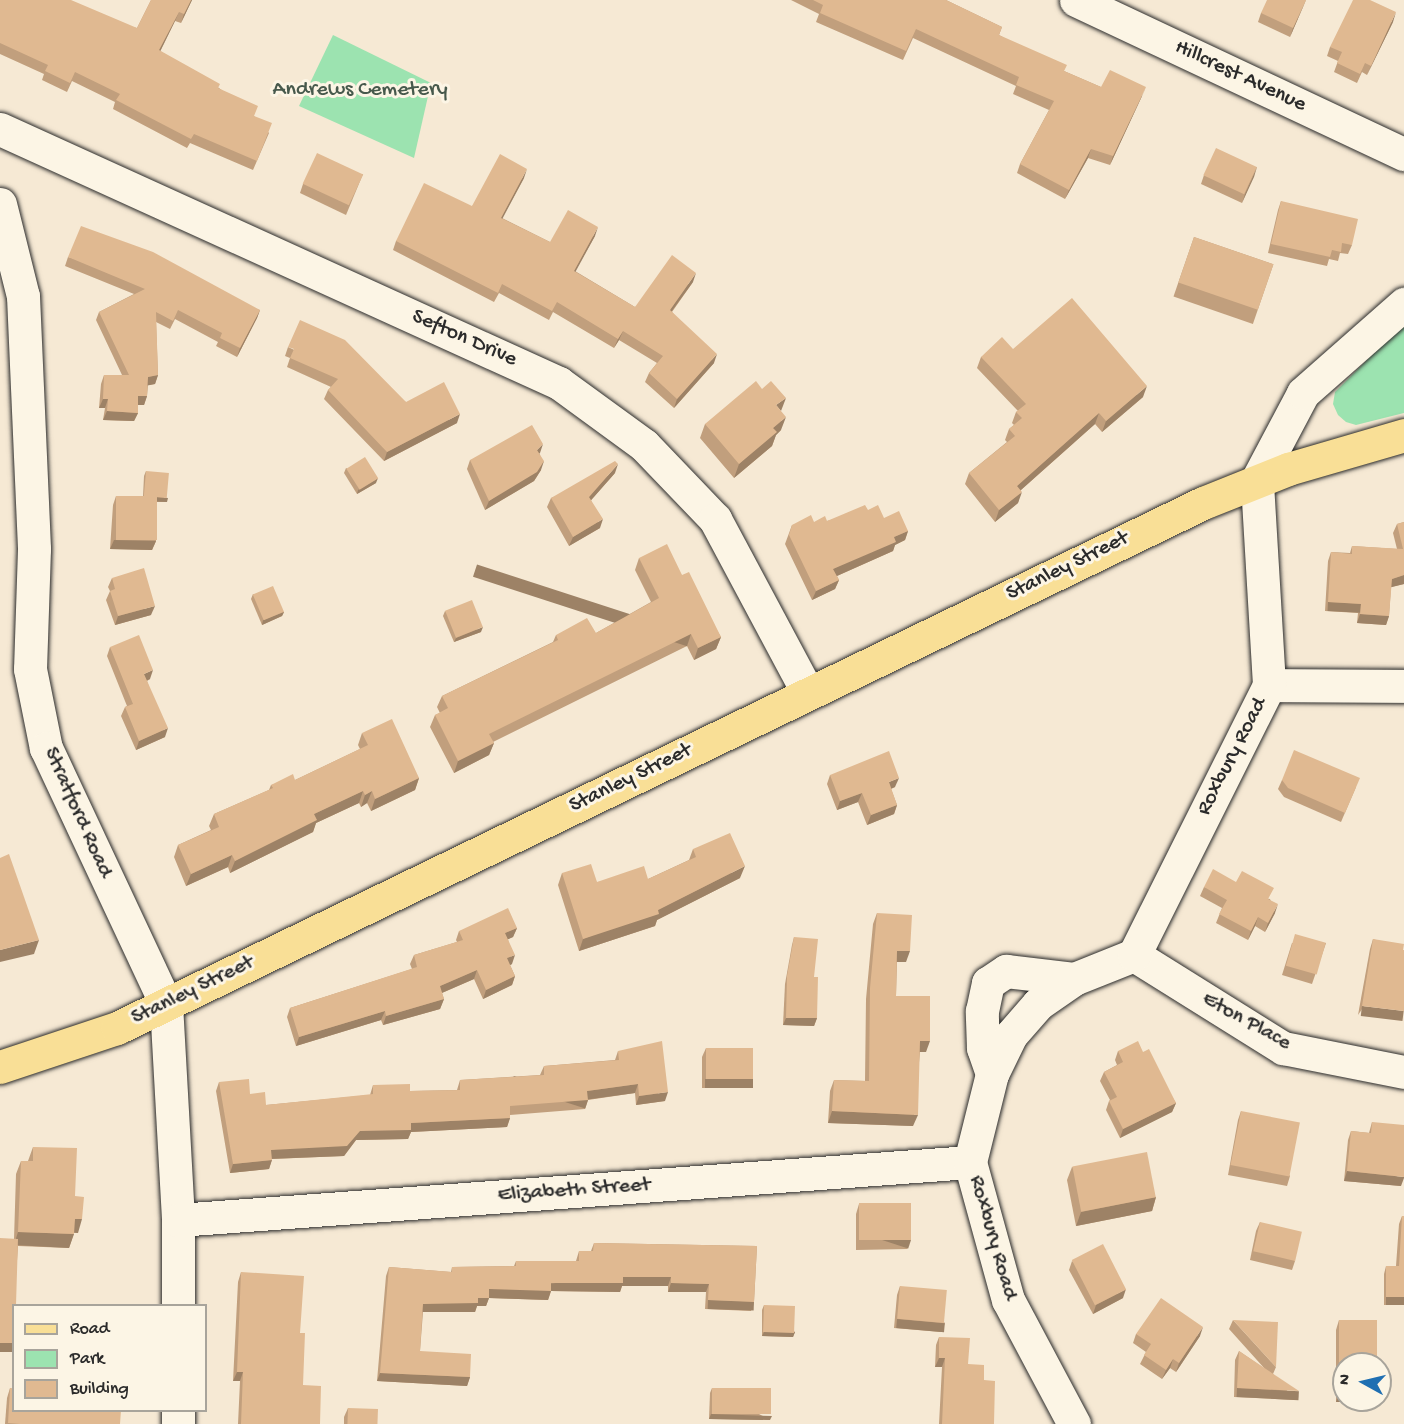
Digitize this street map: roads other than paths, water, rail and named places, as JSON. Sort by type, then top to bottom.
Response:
[{"type":"main road","name":"Stanley Street","points":[[0,1067],[78,1044],[166,1004],[1179,513],[1257,480],[1404,435]]},
{"type":"street","name":"Hillcrest Avenue","points":[[1076,0],[1404,154]]},
{"type":"street","name":"Sefton Drive","points":[[0,129],[559,383],[644,445],[715,519],[808,693]]},
{"type":"street","name":"Stratford Road","points":[[0,204],[23,296],[34,549],[30,669],[46,748],[166,1004],[178,1220],[178,1304]]},
{"type":"street","points":[[1257,480],[1303,393],[1404,304]]},
{"type":"street","name":"Roxbury Road","points":[[1074,1424],[1008,1300],[970,1162],[992,1074],[1011,1035],[1038,1004],[1074,979],[1134,955],[1269,685],[1257,480]]},
{"type":"street","points":[[1269,685],[1404,686]]},
{"type":"street","name":"Eton Place","points":[[1134,955],[1283,1048],[1404,1071]]},
{"type":"street","name":"Roxbury Road","points":[[992,1074],[982,1048],[982,1011],[988,982],[1006,971],[1074,979]]},
{"type":"street","name":"Elizabeth Street","points":[[178,1220],[970,1162]]},
{"type":"park label","name":"Andrews Cemetery","points":[[360,91]]}]
